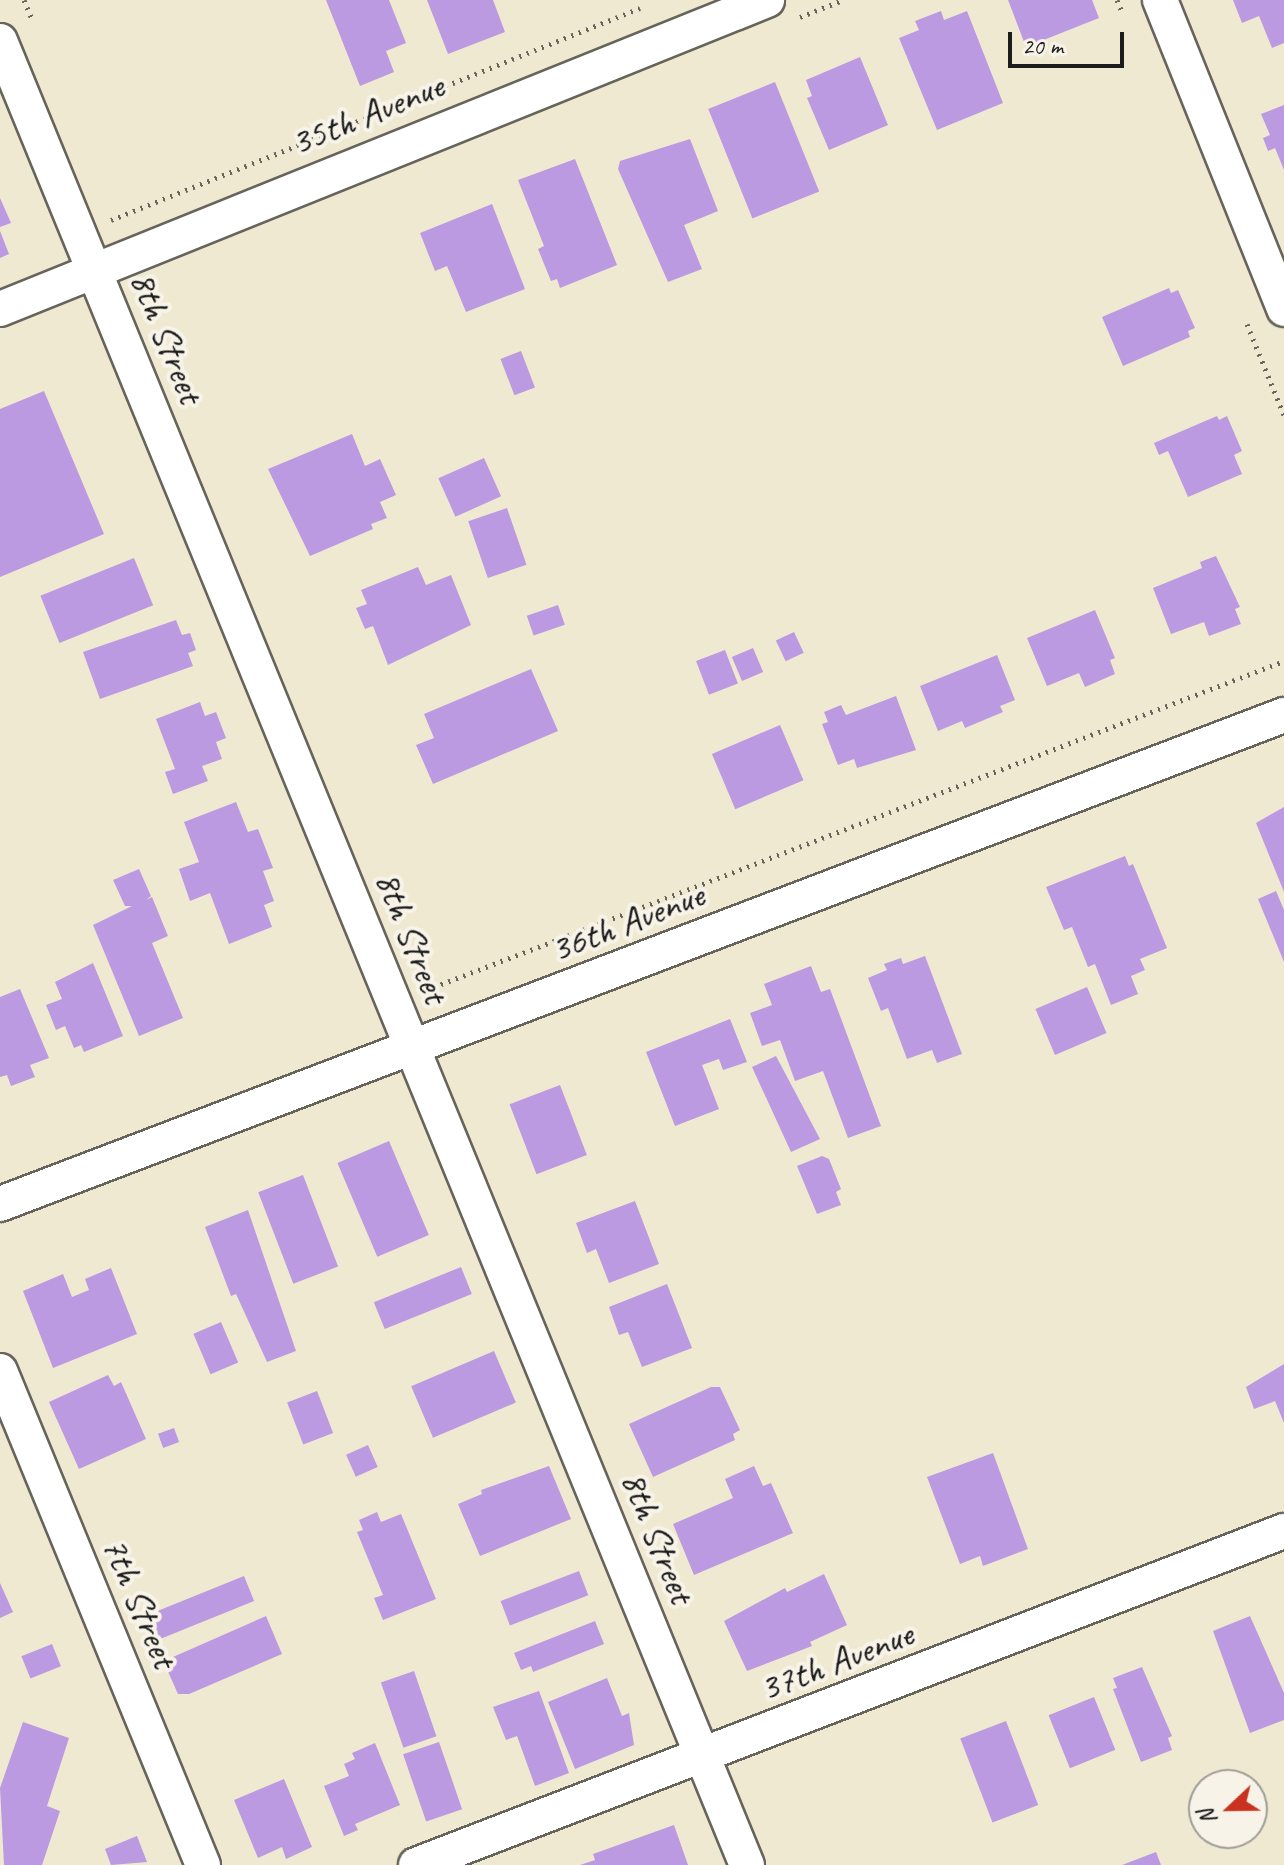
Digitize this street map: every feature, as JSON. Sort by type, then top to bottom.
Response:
[{"type":"street","name":"35th Avenue","points":[[0,309],[95,272],[157,242],[767,0]]},
{"type":"street","points":[[1160,0],[1284,309]]},
{"type":"street","name":"8th Street","points":[[0,41],[747,1865]]},
{"type":"street","name":"36th Avenue","points":[[0,1204],[1284,715]]},
{"type":"street","name":"7th Street","points":[[0,1371],[203,1865]]},
{"type":"street","name":"37th Avenue","points":[[416,1865],[1284,1531]]},
{"type":"path","points":[[79,234],[645,6]]},
{"type":"path","points":[[394,1003],[1284,661]]},
{"type":"building","points":[[326,0],[389,0],[406,43],[386,51],[394,72],[360,86]]},
{"type":"building","points":[[427,0],[493,0],[505,32],[448,54]]},
{"type":"building","points":[[1008,0],[1092,0],[1099,18],[1026,47]]},
{"type":"building","points":[[1233,0],[1284,0],[1284,43],[1272,48],[1259,16],[1242,23]]},
{"type":"building","points":[[941,11],[944,20],[967,11],[1003,103],[937,130],[899,38],[919,30],[915,21]]},
{"type":"building","points":[[860,57],[888,125],[829,150],[807,98],[812,96],[806,80]]},
{"type":"building","points":[[775,82],[819,191],[752,218],[708,109]]},
{"type":"building","points":[[1284,105],[1284,170],[1275,148],[1268,151],[1263,138],[1270,135],[1261,114]]},
{"type":"building","points":[[690,139],[718,211],[684,225],[702,269],[668,282],[618,169],[620,161]]},
{"type":"building","points":[[575,159],[617,265],[560,288],[557,279],[551,281],[538,249],[544,246],[518,180]]},
{"type":"building","points":[[0,198],[11,223],[0,227]]},
{"type":"building","points":[[492,204],[525,289],[466,312],[447,266],[435,271],[420,233]]},
{"type":"building","points":[[0,231],[9,254],[0,258]]},
{"type":"building","points":[[1169,288],[1171,293],[1178,290],[1195,328],[1188,331],[1190,337],[1123,366],[1102,317]]},
{"type":"building","points":[[521,351],[535,387],[514,395],[500,359]]},
{"type":"building","points":[[44,391],[104,534],[0,577],[0,409]]},
{"type":"building","points":[[1217,416],[1219,420],[1227,416],[1242,451],[1234,455],[1242,474],[1188,497],[1168,451],[1159,455],[1154,443]]},
{"type":"building","points":[[352,434],[365,466],[380,459],[396,495],[380,502],[387,518],[371,524],[373,529],[310,556],[268,469]]},
{"type":"building","points":[[484,458],[501,496],[455,517],[438,478]]},
{"type":"building","points":[[507,508],[527,565],[488,578],[468,521]]},
{"type":"building","points":[[1216,556],[1240,607],[1235,609],[1241,624],[1209,636],[1204,622],[1171,634],[1153,588],[1202,568],[1200,562]]},
{"type":"building","points":[[134,558],[153,605],[59,643],[40,596]]},
{"type":"building","points":[[418,567],[426,585],[451,575],[471,625],[388,665],[373,626],[365,629],[356,608],[367,604],[361,590]]},
{"type":"building","points":[[558,605],[565,625],[534,636],[527,616]]},
{"type":"building","points":[[1095,610],[1115,658],[1110,660],[1115,674],[1085,687],[1079,673],[1047,686],[1027,638]]},
{"type":"building","points":[[176,620],[182,635],[190,633],[196,650],[188,653],[193,666],[100,699],[83,652]]},
{"type":"building","points":[[794,632],[804,653],[786,661],[776,640]]},
{"type":"building","points":[[753,648],[763,672],[742,681],[732,657]]},
{"type":"building","points":[[725,650],[738,684],[709,695],[696,661]]},
{"type":"building","points":[[997,655],[1015,700],[1000,706],[1003,712],[965,728],[962,721],[938,731],[920,686]]},
{"type":"building","points":[[531,669],[558,731],[433,784],[416,745],[434,738],[424,714]]},
{"type":"building","points":[[896,696],[916,750],[857,768],[854,759],[838,765],[822,724],[828,722],[824,712],[841,705],[846,715]]},
{"type":"building","points":[[200,702],[205,716],[216,712],[226,738],[216,742],[222,759],[202,766],[208,781],[173,794],[165,772],[175,769],[156,719]]},
{"type":"building","points":[[780,725],[803,780],[735,809],[712,754]]},
{"type":"building","points":[[236,802],[248,832],[258,829],[273,868],[263,871],[274,901],[264,905],[272,927],[229,944],[210,893],[190,901],[179,869],[199,862],[184,822]]},
{"type":"building","points":[[1284,807],[1284,892],[1256,823]]},
{"type":"building","points":[[1125,856],[1129,866],[1133,864],[1167,948],[1140,959],[1145,970],[1131,976],[1138,994],[1111,1005],[1095,964],[1088,967],[1072,927],[1064,930],[1046,887]]},
{"type":"building","points":[[139,869],[151,896],[146,900],[152,897],[168,936],[152,943],[183,1018],[139,1036],[93,925],[132,906],[125,906],[113,880]]},
{"type":"building","points":[[1276,891],[1284,910],[1284,962],[1258,899]]},
{"type":"building","points":[[925,956],[962,1054],[937,1063],[932,1050],[907,1059],[888,1008],[881,1011],[868,978],[887,970],[884,964],[901,958],[903,964]]},
{"type":"building","points":[[93,963],[123,1036],[84,1052],[81,1045],[74,1048],[65,1026],[56,1030],[46,1005],[62,999],[55,982]]},
{"type":"building","points":[[811,966],[821,992],[830,989],[881,1126],[848,1138],[823,1071],[795,1081],[780,1040],[762,1046],[750,1013],[772,1005],[764,984]]},
{"type":"building","points":[[1087,987],[1107,1033],[1055,1055],[1035,1009]]},
{"type":"building","points":[[20,989],[49,1058],[30,1065],[35,1077],[11,1086],[7,1075],[0,1077],[0,997]]},
{"type":"building","points":[[730,1019],[747,1062],[723,1070],[719,1059],[702,1065],[719,1109],[675,1126],[646,1052]]},
{"type":"building","points":[[776,1056],[820,1139],[791,1152],[752,1067]]},
{"type":"building","points":[[560,1085],[587,1155],[536,1174],[510,1104]]},
{"type":"building","points":[[389,1141],[429,1235],[377,1257],[337,1163]]},
{"type":"building","points":[[822,1156],[829,1159],[841,1189],[836,1192],[841,1205],[817,1214],[797,1166]]},
{"type":"building","points":[[303,1175],[338,1266],[293,1284],[258,1192]]},
{"type":"building","points":[[635,1201],[659,1264],[609,1283],[596,1249],[587,1253],[576,1223]]},
{"type":"building","points":[[248,1210],[296,1351],[267,1362],[236,1294],[231,1296],[205,1227]]},
{"type":"building","points":[[461,1267],[472,1294],[385,1329],[374,1302]]},
{"type":"building","points":[[111,1268],[137,1334],[53,1368],[23,1291],[63,1274],[72,1297],[89,1290],[85,1279]]},
{"type":"building","points":[[667,1284],[692,1348],[642,1367],[628,1332],[619,1335],[609,1307]]},
{"type":"building","points":[[221,1322],[238,1363],[211,1374],[193,1334]]},
{"type":"building","points":[[494,1351],[516,1403],[433,1438],[411,1386]]},
{"type":"building","points":[[1284,1364],[1284,1423],[1275,1401],[1254,1409],[1246,1387]]},
{"type":"building","points":[[108,1375],[114,1386],[121,1382],[146,1439],[79,1469],[49,1402]]},
{"type":"building","points":[[711,1387],[720,1387],[740,1430],[733,1434],[735,1440],[653,1477],[629,1424]]},
{"type":"building","points":[[317,1391],[333,1433],[303,1444],[287,1402]]},
{"type":"building","points":[[174,1428],[179,1442],[163,1448],[158,1434]]},
{"type":"building","points":[[368,1445],[378,1467],[356,1477],[346,1455]]},
{"type":"building","points":[[993,1453],[1028,1549],[983,1566],[980,1556],[960,1564],[927,1477]]},
{"type":"building","points":[[549,1466],[571,1519],[480,1556],[458,1504],[482,1494],[481,1490]]},
{"type":"building","points":[[754,1466],[763,1486],[771,1483],[793,1533],[694,1575],[673,1524],[733,1498],[725,1479]]},
{"type":"building","points":[[377,1512],[381,1522],[401,1514],[436,1599],[383,1620],[374,1598],[383,1595],[357,1532],[363,1530],[359,1520]]},
{"type":"building","points":[[579,1571],[588,1595],[510,1625],[501,1601]]},
{"type":"building","points":[[824,1574],[847,1625],[810,1642],[812,1646],[747,1671],[724,1621],[785,1588],[787,1592]]},
{"type":"building","points":[[244,1576],[254,1601],[156,1641],[146,1616]]},
{"type":"building","points":[[0,1583],[13,1612],[0,1618]]},
{"type":"building","points":[[266,1616],[282,1654],[189,1694],[178,1694],[165,1665],[173,1657]]},
{"type":"building","points":[[1250,1616],[1284,1693],[1284,1720],[1250,1733],[1213,1631]]},
{"type":"building","points":[[595,1621],[604,1644],[533,1672],[531,1666],[521,1670],[514,1653]]},
{"type":"building","points":[[52,1644],[61,1666],[30,1679],[21,1656]]},
{"type":"building","points":[[1142,1667],[1172,1736],[1168,1738],[1172,1750],[1141,1762],[1113,1689],[1117,1688],[1113,1678]]},
{"type":"building","points":[[414,1671],[436,1736],[403,1748],[381,1682]]},
{"type":"building","points":[[607,1678],[622,1716],[629,1713],[634,1745],[575,1769],[548,1702]]},
{"type":"building","points":[[539,1691],[569,1773],[535,1786],[517,1736],[506,1740],[493,1707]]},
{"type":"building","points":[[1094,1697],[1115,1750],[1070,1768],[1049,1715]]},
{"type":"building","points":[[1006,1721],[1038,1805],[993,1823],[960,1739]]},
{"type":"building","points":[[23,1722],[69,1738],[47,1806],[60,1811],[42,1865],[4,1865],[0,1788]]},
{"type":"building","points":[[439,1742],[462,1809],[426,1822],[403,1754]]},
{"type":"building","points":[[375,1743],[400,1805],[355,1824],[358,1830],[344,1836],[324,1786],[349,1776],[344,1764],[355,1759],[352,1753]]},
{"type":"building","points":[[284,1779],[312,1847],[286,1859],[282,1847],[258,1858],[234,1800]]},
{"type":"building","points":[[674,1825],[688,1865],[580,1865],[595,1860],[593,1854]]},
{"type":"building","points":[[137,1836],[147,1862],[111,1865],[105,1849]]},
{"type":"building","points":[[1156,1852],[1161,1865],[1122,1865]]}]
